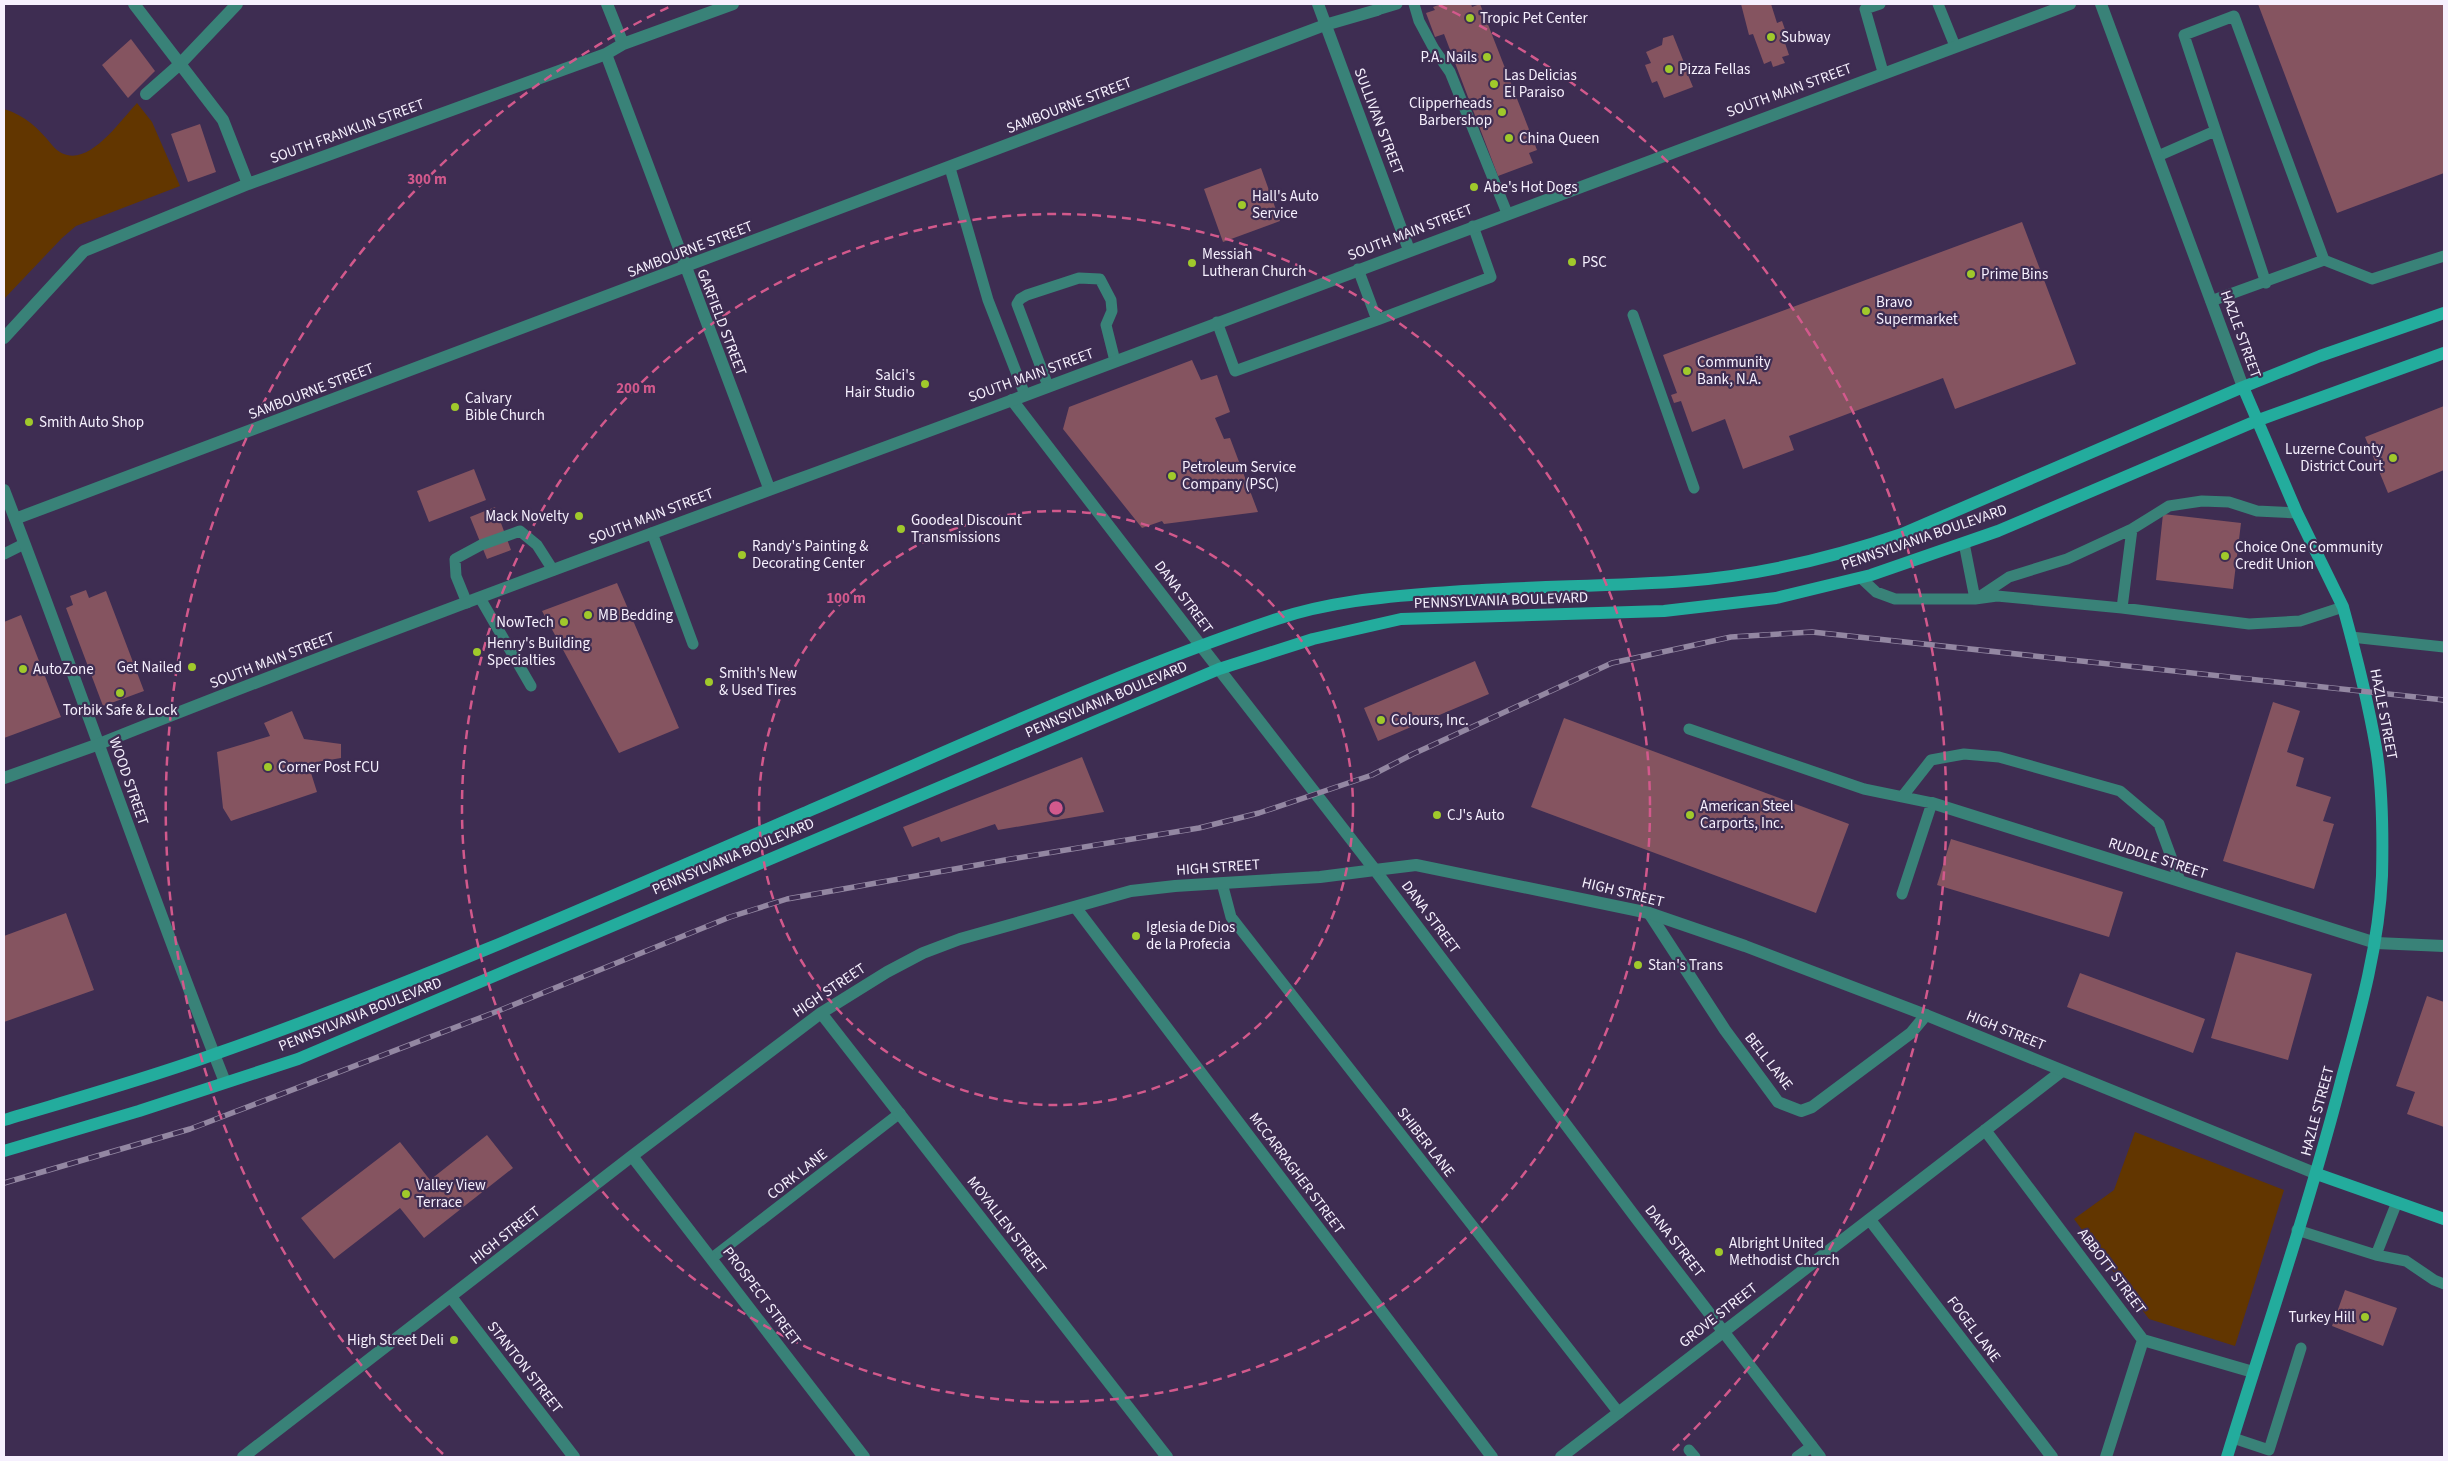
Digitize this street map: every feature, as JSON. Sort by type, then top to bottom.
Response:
[{"type":"main road","name":"PENNSYLVANIA BOULEVARD","points":[[4,1120],[214,1055],[430,971],[616,894],[1009,725],[1200,646],[1283,617],[1360,598],[1502,588],[1688,581],[1791,567],[1848,553],[1902,534],[2243,387],[2320,356],[2444,313]]},
{"type":"main road","name":"PENNSYLVANIA BOULEVARD","points":[[4,1151],[139,1111],[298,1059],[1218,669],[1313,639],[1401,619],[1664,611],[1776,598],[1861,578],[1998,531],[2256,421],[2444,352]]},
{"type":"main road","name":"HAZLE STREET","points":[[2227,1457],[2297,1230],[2317,1174],[2365,994],[2376,943],[2382,877],[2381,809],[2377,751],[2365,690],[2343,607],[2297,513],[2243,387]]},
{"type":"main road","points":[[2317,1174],[2444,1219]]},
{"type":"street","points":[[134,4],[222,120],[248,184]]},
{"type":"street","points":[[146,94],[180,64],[237,4]]},
{"type":"street","points":[[607,4],[623,44]]},
{"type":"street","name":"SOUTH FRANKLIN STREET","points":[[4,338],[84,251],[248,184],[606,54],[623,44],[733,4]]},
{"type":"street","name":"SULLIVAN STREET","points":[[1318,4],[1409,250]]},
{"type":"street","name":"SOUTH MAIN STREET","points":[[4,778],[99,744],[769,488],[1019,398],[1472,226],[2070,4]]},
{"type":"street","name":"HAZLE STREET","points":[[2101,4],[2243,387]]},
{"type":"street","name":"SAMBOURNE STREET","points":[[15,519],[685,268],[1325,25],[1377,10]]},
{"type":"street","name":"GARFIELD STREET","points":[[606,54],[769,488]]},
{"type":"street","name":"DANA STREET","points":[[1019,398],[1200,646],[1375,870],[1820,1457]]},
{"type":"street","name":"WOOD STREET","points":[[4,490],[99,744],[148,883],[225,1082]]},
{"type":"street","name":"RUDDLE STREET","points":[[1932,803],[2376,943],[2444,946]]},
{"type":"street","name":"HIGH STREET","points":[[243,1457],[632,1156],[821,1013],[886,972],[923,953],[960,939],[1076,908],[1131,891],[1320,877],[1416,865],[1649,913],[1745,946],[1926,1015],[2317,1174]]},
{"type":"street","name":"MCCARRAGHER STREET","points":[[1076,908],[1492,1457]]},
{"type":"street","name":"BELL LANE","points":[[1649,913],[1725,1030],[1778,1102],[1801,1111],[1812,1107],[1911,1033],[1926,1015]]},
{"type":"street","name":"MOYALLEN STREET","points":[[821,1013],[1167,1457]]},
{"type":"street","name":"GROVE STREET","points":[[1561,1457],[2062,1071]]},
{"type":"street","name":"ABBOTT STREET","points":[[1985,1130],[2143,1340]]},
{"type":"street","name":"PROSPECT STREET","points":[[632,1156],[864,1457]]},
{"type":"street","name":"FOGEL LANE","points":[[1870,1220],[2052,1457]]},
{"type":"street","name":"STANTON STREET","points":[[450,1297],[569,1455]]},
{"type":"street","points":[[2106,1457],[2143,1340],[2253,1372]]},
{"type":"lane","points":[[1377,10],[1397,4]]},
{"type":"lane","points":[[1414,4],[1423,28],[1450,72],[1507,214]]},
{"type":"lane","points":[[1880,4],[1864,6],[1883,72]]},
{"type":"lane","points":[[1938,4],[1955,46]]},
{"type":"lane","points":[[2266,283],[2184,35],[2234,16],[2324,260]]},
{"type":"lane","points":[[2158,156],[2216,131]]},
{"type":"lane","points":[[950,168],[988,300],[1019,398]]},
{"type":"lane","points":[[1218,322],[1235,370],[1491,277],[1472,226]]},
{"type":"lane","points":[[2211,301],[2266,283],[2324,260],[2372,280],[2444,256]]},
{"type":"lane","points":[[1358,269],[1376,320]]},
{"type":"lane","points":[[1048,386],[1017,304],[1027,295],[1079,278],[1100,279],[1111,300],[1112,311],[1106,326],[1115,361]]},
{"type":"lane","points":[[1633,315],[1694,488]]},
{"type":"lane","points":[[1976,599],[2009,577],[2067,558],[2132,529],[2168,506],[2202,501],[2229,502],[2258,511],[2297,513]]},
{"type":"lane","points":[[2122,608],[2132,529]]},
{"type":"lane","points":[[467,603],[456,576],[455,559],[505,535],[520,531],[537,545],[553,570]]},
{"type":"lane","points":[[652,533],[693,644]]},
{"type":"lane","points":[[1964,543],[1976,599]]},
{"type":"lane","points":[[4,554],[24,544]]},
{"type":"lane","points":[[1861,578],[1876,592],[1895,598],[1976,599],[1997,596],[2122,608],[2249,624],[2300,621],[2343,607]]},
{"type":"lane","points":[[480,598],[532,686]]},
{"type":"lane","points":[[2351,636],[2444,647]]},
{"type":"lane","points":[[1688,729],[1864,789],[1932,803],[1902,894]]},
{"type":"lane","points":[[1902,797],[1931,760],[1964,754],[1999,757],[2120,791],[2159,824],[2180,882]]},
{"type":"lane","name":"SHIBER LANE","points":[[1222,883],[1230,917],[1619,1413]]},
{"type":"lane","name":"CORK LANE","points":[[712,1258],[900,1113]]},
{"type":"lane","points":[[2376,1255],[2397,1202]]},
{"type":"lane","points":[[2297,1230],[2376,1255],[2406,1261],[2434,1280],[2444,1284]]},
{"type":"lane","points":[[2233,1438],[2269,1450],[2301,1348]]},
{"type":"lane","points":[[1797,1457],[1812,1446]]},
{"type":"shaded area","points":[[137,103],[152,122],[180,186],[76,226],[62,238],[4,299],[4,109],[19,115],[31,123],[63,154],[75,156],[87,152],[98,144]]},
{"type":"shaded area","points":[[2135,1132],[2284,1190],[2235,1346],[2149,1319],[2074,1219],[2114,1190]]},
{"type":"building","points":[[1441,4],[1471,4],[1472,7],[1480,4],[1537,150],[1529,153],[1533,163],[1498,176],[1444,34],[1435,37],[1426,13],[1435,10],[1433,7]]},
{"type":"building","name":"Subway","points":[[1741,4],[1771,4],[1777,23],[1782,21],[1788,38],[1784,40],[1789,55],[1782,57],[1785,63],[1773,67],[1771,61],[1764,64],[1753,34],[1749,35]]},
{"type":"building","points":[[2258,4],[2444,4],[2444,173],[2337,213]]},
{"type":"building","name":"Pizza Fellas","points":[[1673,35],[1685,65],[1689,64],[1693,73],[1688,75],[1693,87],[1664,98],[1657,81],[1652,83],[1645,65],[1651,63],[1646,52],[1662,45],[1663,38]]},
{"type":"building","points":[[131,39],[155,71],[128,98],[102,65]]},
{"type":"building","points":[[200,124],[216,172],[188,182],[171,134]]},
{"type":"building","name":"Hall's Auto Service","points":[[1261,168],[1280,221],[1223,242],[1204,189]]},
{"type":"building","points":[[2022,222],[2076,364],[1955,409],[1943,378],[1789,436],[1794,450],[1743,469],[1725,419],[1692,432],[1681,401],[1674,403],[1671,395],[1677,393],[1663,355]]},
{"type":"building","name":"Petroleum Service Company (PSC)","points":[[1192,360],[1201,380],[1217,375],[1230,412],[1215,418],[1224,439],[1230,438],[1258,512],[1164,524],[1162,521],[1142,528],[1063,429],[1069,407]]},
{"type":"building","points":[[2444,406],[2444,470],[2388,493],[2365,437]]},
{"type":"building","points":[[474,469],[486,500],[429,522],[417,491]]},
{"type":"building","points":[[495,507],[511,550],[487,559],[470,517]]},
{"type":"building","points":[[2163,514],[2241,523],[2233,589],[2156,580]]},
{"type":"building","points":[[617,583],[679,728],[619,753],[542,611]]},
{"type":"building","points":[[86,590],[89,598],[106,591],[144,691],[103,706],[66,608],[73,605],[70,596]]},
{"type":"building","name":"AutoZone","points":[[21,615],[61,717],[4,738],[4,622]]},
{"type":"building","points":[[1475,661],[1489,694],[1378,741],[1364,708]]},
{"type":"building","points":[[2273,702],[2300,711],[2287,752],[2304,758],[2296,786],[2331,797],[2323,821],[2334,824],[2314,889],[2223,861]]},
{"type":"building","name":"Corner Post FCU","points":[[292,711],[304,739],[341,744],[341,758],[317,762],[319,771],[311,773],[317,792],[231,821],[223,808],[217,752],[270,736],[264,723]]},
{"type":"building","name":"American Steel Carports, Inc.","points":[[1564,718],[1849,824],[1816,913],[1531,807]]},
{"type":"building","points":[[1082,757],[1104,812],[998,830],[995,824],[941,842],[939,837],[912,847],[903,827]]},
{"type":"building","points":[[1951,839],[2123,892],[2109,937],[1937,885]]},
{"type":"building","points":[[66,913],[94,990],[4,1022],[4,936]]},
{"type":"building","points":[[2236,952],[2312,974],[2288,1060],[2211,1038]]},
{"type":"building","points":[[2080,973],[2205,1019],[2193,1053],[2067,1007]]},
{"type":"building","points":[[2427,996],[2444,1002],[2444,1127],[2407,1114],[2415,1092],[2396,1086]]},
{"type":"building","name":"Valley View Terrace","points":[[487,1135],[513,1168],[424,1238],[400,1208],[334,1259],[301,1218],[400,1142],[430,1180]]},
{"type":"building","name":"Turkey Hill","points":[[2345,1290],[2397,1308],[2383,1346],[2332,1326]]},
{"type":"railway","points":[[4,1183],[190,1129],[498,1011],[730,917],[787,899],[1199,828],[1259,813],[1372,775],[1413,754],[1612,663],[1731,637],[1812,632],[2444,700]]},
{"type":"place","name":"Tropic Pet Center","points":[[1470,18]]},
{"type":"place","name":"Subway","points":[[1771,37]]},
{"type":"place","name":"P.A. Nails","points":[[1487,57]]},
{"type":"place","name":"Pizza Fellas","points":[[1669,69]]},
{"type":"place","name":"Las Delicias El Paraiso","points":[[1494,84]]},
{"type":"place","name":"Clipperheads Barbershop","points":[[1502,112]]},
{"type":"place","name":"China Queen","points":[[1509,138]]},
{"type":"place","name":"Abe's Hot Dogs","points":[[1474,187]]},
{"type":"place","name":"Hall's Auto Service","points":[[1242,205]]},
{"type":"place","name":"PSC","points":[[1572,262]]},
{"type":"place","name":"Messiah Lutheran Church","points":[[1192,263]]},
{"type":"place","name":"Prime Bins","points":[[1971,274]]},
{"type":"place","name":"Bravo Supermarket","points":[[1866,311]]},
{"type":"place","name":"Community Bank, N.A.","points":[[1687,371]]},
{"type":"place","name":"Salci's Hair Studio","points":[[925,384]]},
{"type":"place","name":"Calvary Bible Church","points":[[455,407]]},
{"type":"place","name":"Smith Auto Shop","points":[[29,422]]},
{"type":"place","name":"Luzerne County District Court","points":[[2393,458]]},
{"type":"place","name":"Petroleum Service Company (PSC)","points":[[1172,476]]},
{"type":"place","name":"Mack Novelty","points":[[579,516]]},
{"type":"place","name":"Goodeal Discount Transmissions","points":[[901,529]]},
{"type":"place","name":"Randy's Painting & Decorating Center","points":[[742,555]]},
{"type":"place","name":"Choice One Community Credit Union","points":[[2225,556]]},
{"type":"place","name":"MB Bedding","points":[[588,615]]},
{"type":"place","name":"NowTech","points":[[564,622]]},
{"type":"place","name":"Henry's Building Specialties","points":[[477,652]]},
{"type":"place","name":"Get Nailed","points":[[192,667]]},
{"type":"place","name":"AutoZone","points":[[23,669]]},
{"type":"place","name":"Smith's New & Used Tires","points":[[709,682]]},
{"type":"place","name":"Torbik Safe & Lock","points":[[120,693]]},
{"type":"place","name":"Colours, Inc.","points":[[1381,720]]},
{"type":"place","name":"Corner Post FCU","points":[[268,767]]},
{"type":"place","name":"CJ's Auto","points":[[1437,815]]},
{"type":"place","name":"American Steel Carports, Inc.","points":[[1690,815]]},
{"type":"place","name":"Iglesia de Dios de la Profecia","points":[[1136,936]]},
{"type":"place","name":"Stan's Trans","points":[[1638,965]]},
{"type":"place","name":"Valley View Terrace","points":[[406,1194]]},
{"type":"place","name":"Albright United Methodist Church","points":[[1719,1252]]},
{"type":"place","name":"Turkey Hill","points":[[2365,1317]]},
{"type":"place","name":"High Street Deli","points":[[454,1340]]}]
